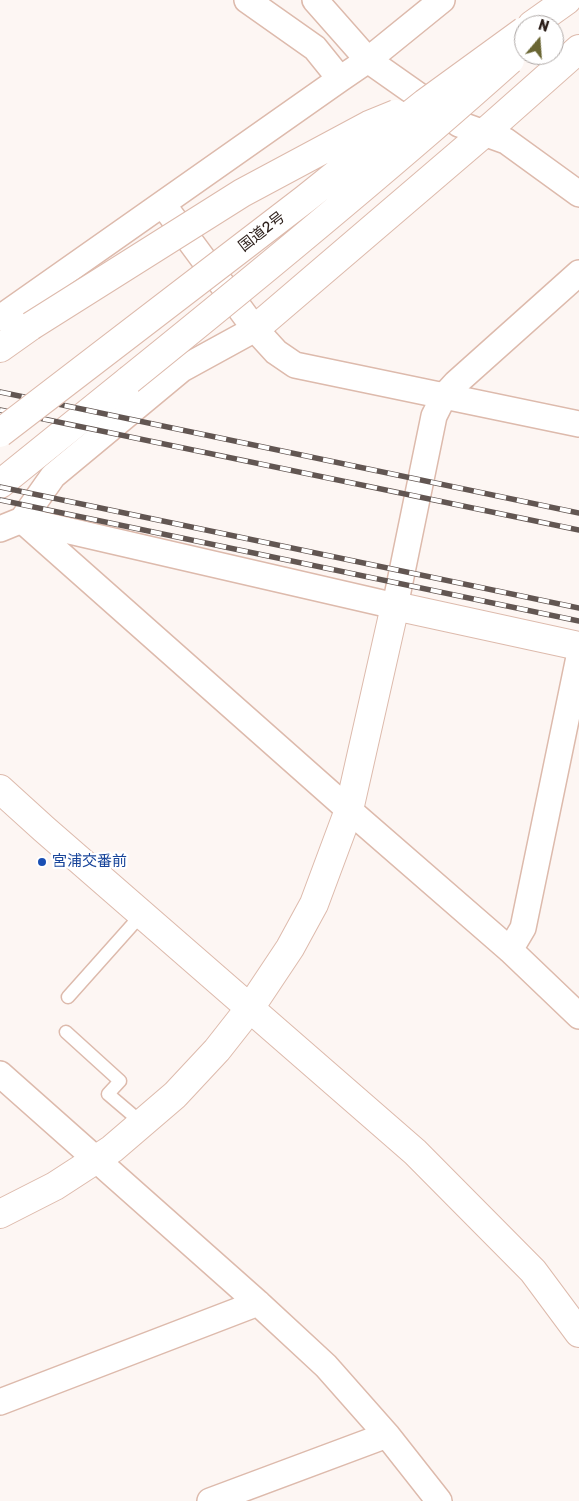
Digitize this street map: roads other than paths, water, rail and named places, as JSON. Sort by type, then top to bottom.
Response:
[{"type":"main road","points":[[546,15],[567,0]]},
{"type":"main road","points":[[560,15],[577,0]]},
{"type":"main road","name":"国道2号","points":[[0,433],[297,205],[425,103],[514,38]]},
{"type":"main road","points":[[255,329],[483,134],[579,49]]},
{"type":"main road","points":[[0,484],[232,297],[433,128],[514,57]]},
{"type":"main road","points":[[0,348],[31,326],[242,193],[369,125],[425,103]]},
{"type":"main road","points":[[0,1214],[55,1186],[112,1149],[175,1095],[218,1050],[250,1008],[290,948],[314,904],[349,810],[396,606],[579,646]]},
{"type":"main road","points":[[0,789],[415,1152],[533,1271],[579,1333]]},
{"type":"street","points":[[247,0],[315,48],[340,80]]},
{"type":"street","points":[[316,0],[368,60],[459,124],[506,142],[579,194]]},
{"type":"street","points":[[0,318],[368,60],[429,4]]},
{"type":"street","points":[[163,204],[255,329],[276,352],[295,365],[579,424]]},
{"type":"street","points":[[255,329],[182,369],[53,476],[11,524],[63,541],[396,606],[434,416],[444,396],[456,383],[579,273]]},
{"type":"street","points":[[63,541],[349,810],[510,950],[579,1016]]},
{"type":"street","points":[[510,950],[523,928],[579,657]]},
{"type":"street","points":[[0,1074],[258,1303],[326,1366],[387,1435],[439,1501]]},
{"type":"street","points":[[0,1402],[258,1303]]},
{"type":"street","points":[[210,1501],[387,1435]]},
{"type":"lane","points":[[0,538],[11,524]]},
{"type":"lane","points":[[68,998],[142,914]]},
{"type":"lane","points":[[66,1032],[120,1081],[108,1094],[142,1123]]},
{"type":"railway","points":[[0,392],[579,513]]},
{"type":"railway","points":[[0,410],[579,530]]},
{"type":"railway","points":[[0,487],[579,608]]},
{"type":"railway","points":[[0,500],[579,621]]},
{"type":"place","name":"宮浦交番前","points":[[42,862]]}]
